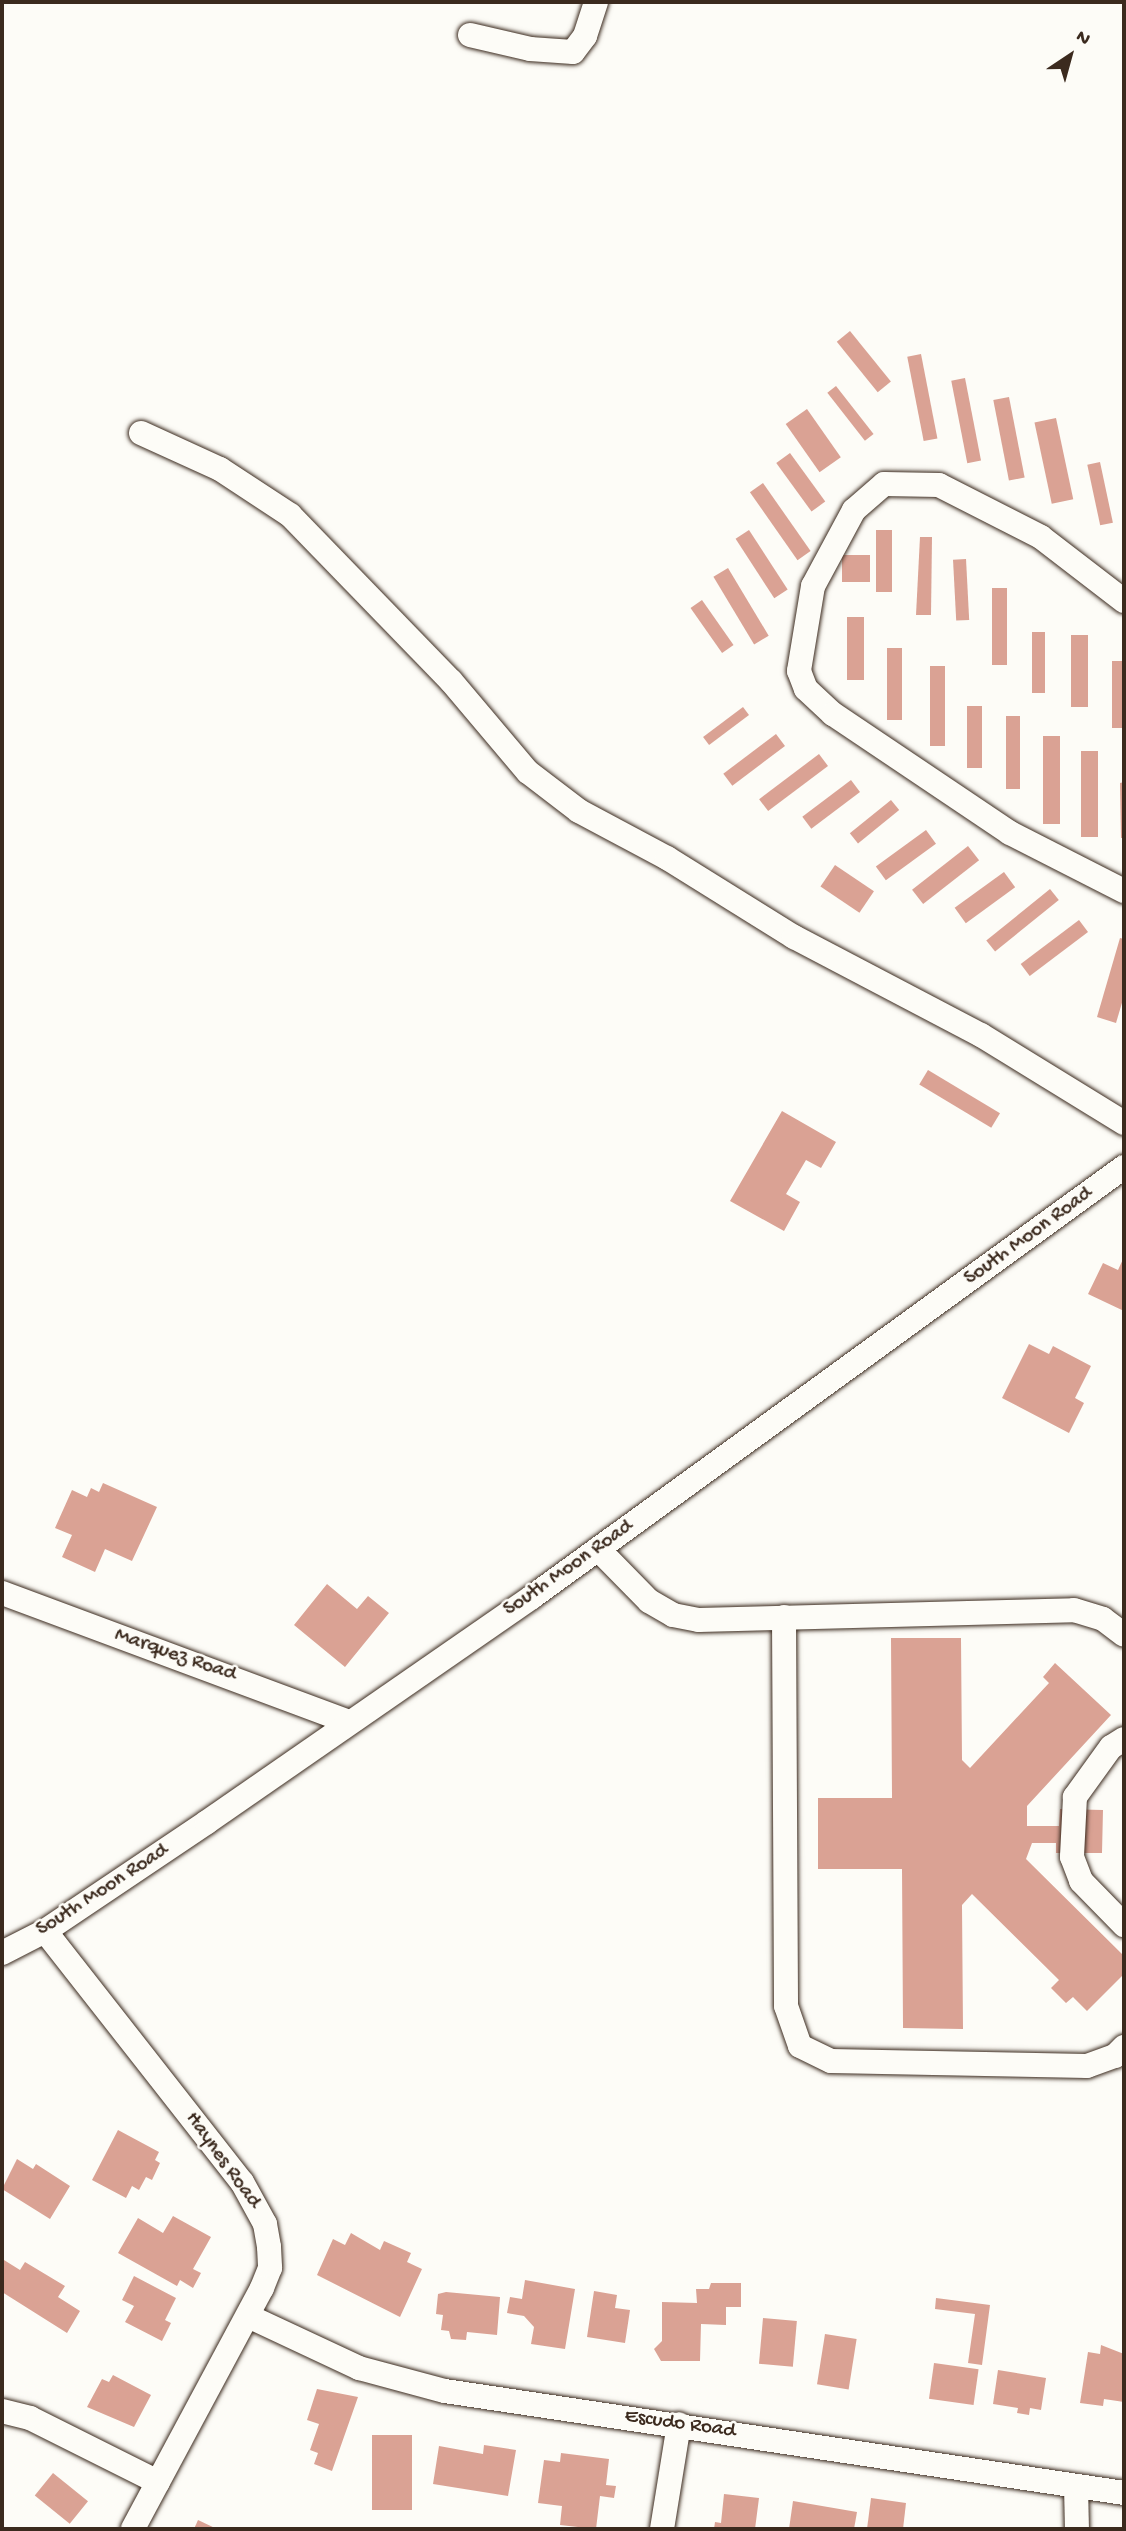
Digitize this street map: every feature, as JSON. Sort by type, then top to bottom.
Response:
[{"type":"street","points":[[470,35],[530,49],[573,52],[585,36],[596,2]]},
{"type":"street","points":[[141,433],[220,469],[290,515],[443,672],[528,772],[579,811],[667,858],[794,937],[981,1035],[1124,1123]]},
{"type":"street","points":[[1124,601],[1041,537],[939,485],[884,484],[854,510],[813,586],[799,671],[807,689],[833,715],[1010,833],[1124,891]]},
{"type":"street","name":"South Moon Road","points":[[2,1953],[45,1931],[598,1549],[1124,1167]]},
{"type":"street","points":[[598,1549],[628,1584],[673,1615],[699,1619],[784,1618],[1074,1610],[1103,1619],[1124,1635]]},
{"type":"street","name":"Marquez Road","points":[[2,1593],[348,1722]]},
{"type":"street","points":[[784,1618],[786,2006],[800,2046],[831,2061],[1087,2066],[1124,2048]]},
{"type":"street","points":[[1124,1739],[1111,1747],[1075,1797],[1072,1857],[1081,1881],[1124,1925]]},
{"type":"street","name":"Haynes Road","points":[[45,1931],[257,2204],[265,2224],[270,2268],[248,2316],[133,2529]]},
{"type":"street","name":"Escudo Road","points":[[248,2316],[323,2354],[422,2385],[1124,2493]]},
{"type":"street","points":[[2,2412],[30,2418],[158,2482]]},
{"type":"street","points":[[662,2529],[679,2424]]},
{"type":"street","points":[[1076,2486],[1077,2529]]},
{"type":"building","points":[[850,331],[891,382],[878,392],[837,342]]},
{"type":"building","points":[[921,354],[937,438],[924,441],[907,357]]},
{"type":"building","points":[[965,378],[981,460],[967,463],[951,381]]},
{"type":"building","points":[[836,386],[874,434],[865,441],[827,393]]},
{"type":"building","points":[[1009,397],[1025,477],[1009,481],[993,400]]},
{"type":"building","points":[[807,409],[841,457],[820,472],[786,424]]},
{"type":"building","points":[[1056,418],[1073,499],[1052,504],[1034,423]]},
{"type":"building","points":[[790,453],[825,502],[812,512],[776,463]]},
{"type":"building","points":[[1100,462],[1113,523],[1100,525],[1087,465]]},
{"type":"building","points":[[763,483],[811,551],[798,560],[750,492]]},
{"type":"building","points":[[749,530],[788,590],[774,598],[736,539]]},
{"type":"building","points":[[876,530],[892,530],[892,592],[876,592]]},
{"type":"building","points":[[920,537],[932,537],[931,615],[916,615]]},
{"type":"building","points":[[842,555],[870,555],[870,582],[842,582]]},
{"type":"building","points":[[966,559],[969,620],[956,621],[953,560]]},
{"type":"building","points":[[728,568],[769,636],[754,644],[713,577]]},
{"type":"building","points":[[992,588],[1007,588],[1007,665],[992,665]]},
{"type":"building","points":[[702,600],[734,645],[722,653],[691,608]]},
{"type":"building","points":[[847,617],[864,617],[864,680],[847,680]]},
{"type":"building","points":[[1032,632],[1045,632],[1045,693],[1032,693]]},
{"type":"building","points":[[1071,635],[1088,635],[1088,707],[1071,707]]},
{"type":"building","points":[[887,648],[902,648],[902,720],[887,720]]},
{"type":"building","points":[[1112,661],[1124,661],[1124,728],[1112,728]]},
{"type":"building","points":[[930,666],[945,666],[945,746],[930,746]]},
{"type":"building","points":[[967,706],[982,706],[982,768],[967,768]]},
{"type":"building","points":[[743,707],[749,715],[709,745],[703,737]]},
{"type":"building","points":[[1006,716],[1020,716],[1020,789],[1006,789]]},
{"type":"building","points":[[776,734],[785,746],[732,786],[723,774]]},
{"type":"building","points":[[1043,736],[1060,736],[1060,824],[1043,824]]},
{"type":"building","points":[[1081,751],[1098,751],[1098,837],[1081,837]]},
{"type":"building","points":[[819,754],[828,766],[768,811],[759,799]]},
{"type":"building","points":[[851,780],[860,792],[811,829],[802,817]]},
{"type":"building","points":[[1124,782],[1124,838],[1121,838],[1120,783]]},
{"type":"building","points":[[891,800],[899,810],[858,843],[850,833]]},
{"type":"building","points":[[926,830],[936,844],[886,880],[876,866]]},
{"type":"building","points":[[968,846],[979,860],[923,904],[912,890]]},
{"type":"building","points":[[835,865],[874,891],[859,913],[820,887]]},
{"type":"building","points":[[1004,872],[1015,887],[966,923],[955,908]]},
{"type":"building","points":[[1050,889],[1059,900],[995,951],[986,941]]},
{"type":"building","points":[[1079,920],[1088,932],[1030,976],[1021,964]]},
{"type":"building","points":[[1120,938],[1124,939],[1124,996],[1116,1023],[1097,1017]]},
{"type":"building","points":[[928,1070],[1000,1113],[991,1128],[919,1085]]},
{"type":"building","points":[[782,1111],[836,1142],[821,1168],[806,1160],[786,1194],[800,1202],[784,1231],[730,1201]]},
{"type":"building","points":[[1124,1257],[1124,1311],[1088,1294],[1103,1263],[1118,1270]]},
{"type":"building","points":[[1029,1344],[1049,1354],[1053,1346],[1091,1366],[1075,1398],[1084,1403],[1069,1433],[1002,1398]]},
{"type":"building","points":[[103,1483],[157,1507],[132,1561],[105,1549],[95,1572],[62,1557],[72,1535],[55,1528],[72,1490],[87,1497],[91,1488],[99,1492]]},
{"type":"building","points":[[327,1584],[357,1609],[368,1596],[389,1613],[345,1667],[294,1625]]},
{"type":"building","points":[[891,1638],[961,1638],[962,1760],[970,1768],[1049,1683],[1043,1677],[1055,1663],[1111,1715],[1027,1806],[1027,1826],[1059,1826],[1060,1809],[1103,1810],[1102,1853],[1056,1853],[1056,1843],[1032,1843],[1026,1859],[1124,1956],[1124,1974],[1087,2011],[1073,1997],[1066,2003],[1051,1988],[1059,1980],[972,1894],[962,1905],[963,2029],[903,2028],[902,1869],[818,1869],[818,1798],[892,1798]]},
{"type":"building","points":[[118,2130],[159,2152],[155,2160],[160,2163],[152,2180],[146,2177],[139,2190],[132,2186],[126,2198],[92,2180]]},
{"type":"building","points":[[17,2159],[33,2169],[36,2164],[70,2186],[50,2219],[2,2189]]},
{"type":"building","points":[[173,2216],[211,2237],[193,2269],[201,2273],[193,2288],[180,2280],[177,2286],[118,2253],[138,2218],[163,2233]]},
{"type":"building","points":[[351,2233],[380,2250],[384,2241],[411,2253],[407,2262],[422,2269],[400,2317],[317,2275],[333,2239],[345,2245]]},
{"type":"building","points":[[4,2260],[20,2270],[25,2262],[65,2286],[58,2297],[80,2311],[67,2333],[2,2292]]},
{"type":"building","points":[[134,2276],[176,2298],[165,2320],[171,2323],[162,2341],[125,2322],[134,2306],[122,2300]]},
{"type":"building","points":[[525,2280],[575,2289],[565,2349],[531,2344],[534,2327],[524,2316],[507,2313],[510,2297],[522,2299]]},
{"type":"building","points":[[711,2283],[741,2283],[741,2307],[726,2307],[726,2325],[701,2324],[700,2361],[661,2361],[654,2349],[662,2341],[662,2302],[697,2303],[696,2289],[709,2289]]},
{"type":"building","points":[[594,2291],[617,2295],[615,2308],[630,2310],[625,2343],[587,2337]]},
{"type":"building","points":[[446,2292],[500,2297],[497,2335],[467,2332],[466,2340],[451,2339],[449,2331],[441,2330],[443,2315],[436,2314],[438,2294]]},
{"type":"building","points":[[936,2298],[990,2305],[982,2365],[968,2363],[975,2314],[935,2309]]},
{"type":"building","points":[[763,2318],[797,2321],[793,2367],[759,2364]]},
{"type":"building","points":[[825,2334],[857,2339],[849,2389],[817,2384]]},
{"type":"building","points":[[1101,2345],[1124,2354],[1124,2402],[1104,2399],[1103,2406],[1080,2403],[1088,2352],[1100,2354]]},
{"type":"building","points":[[934,2363],[979,2369],[974,2405],[929,2399]]},
{"type":"building","points":[[998,2370],[1046,2378],[1041,2410],[1030,2408],[1029,2415],[1017,2413],[1018,2408],[993,2404]]},
{"type":"building","points":[[113,2375],[151,2395],[134,2427],[87,2407],[102,2379],[109,2382]]},
{"type":"building","points":[[317,2389],[358,2397],[332,2471],[314,2464],[318,2453],[310,2450],[319,2424],[307,2420]]},
{"type":"building","points":[[372,2435],[412,2435],[412,2510],[372,2510]]},
{"type":"building","points":[[484,2445],[516,2450],[508,2496],[433,2484],[439,2446],[483,2454]]},
{"type":"building","points":[[561,2453],[609,2459],[606,2485],[616,2486],[614,2498],[600,2496],[596,2529],[560,2525],[562,2506],[538,2503],[544,2460],[560,2462]]},
{"type":"building","points":[[53,2473],[88,2501],[70,2524],[35,2496]]},
{"type":"building","points":[[724,2494],[759,2498],[755,2529],[714,2529],[715,2522],[721,2523]]},
{"type":"building","points":[[871,2498],[906,2503],[903,2529],[867,2529]]},
{"type":"building","points":[[793,2501],[857,2512],[854,2529],[789,2529]]},
{"type":"building","points":[[198,2520],[217,2529],[194,2529]]}]
